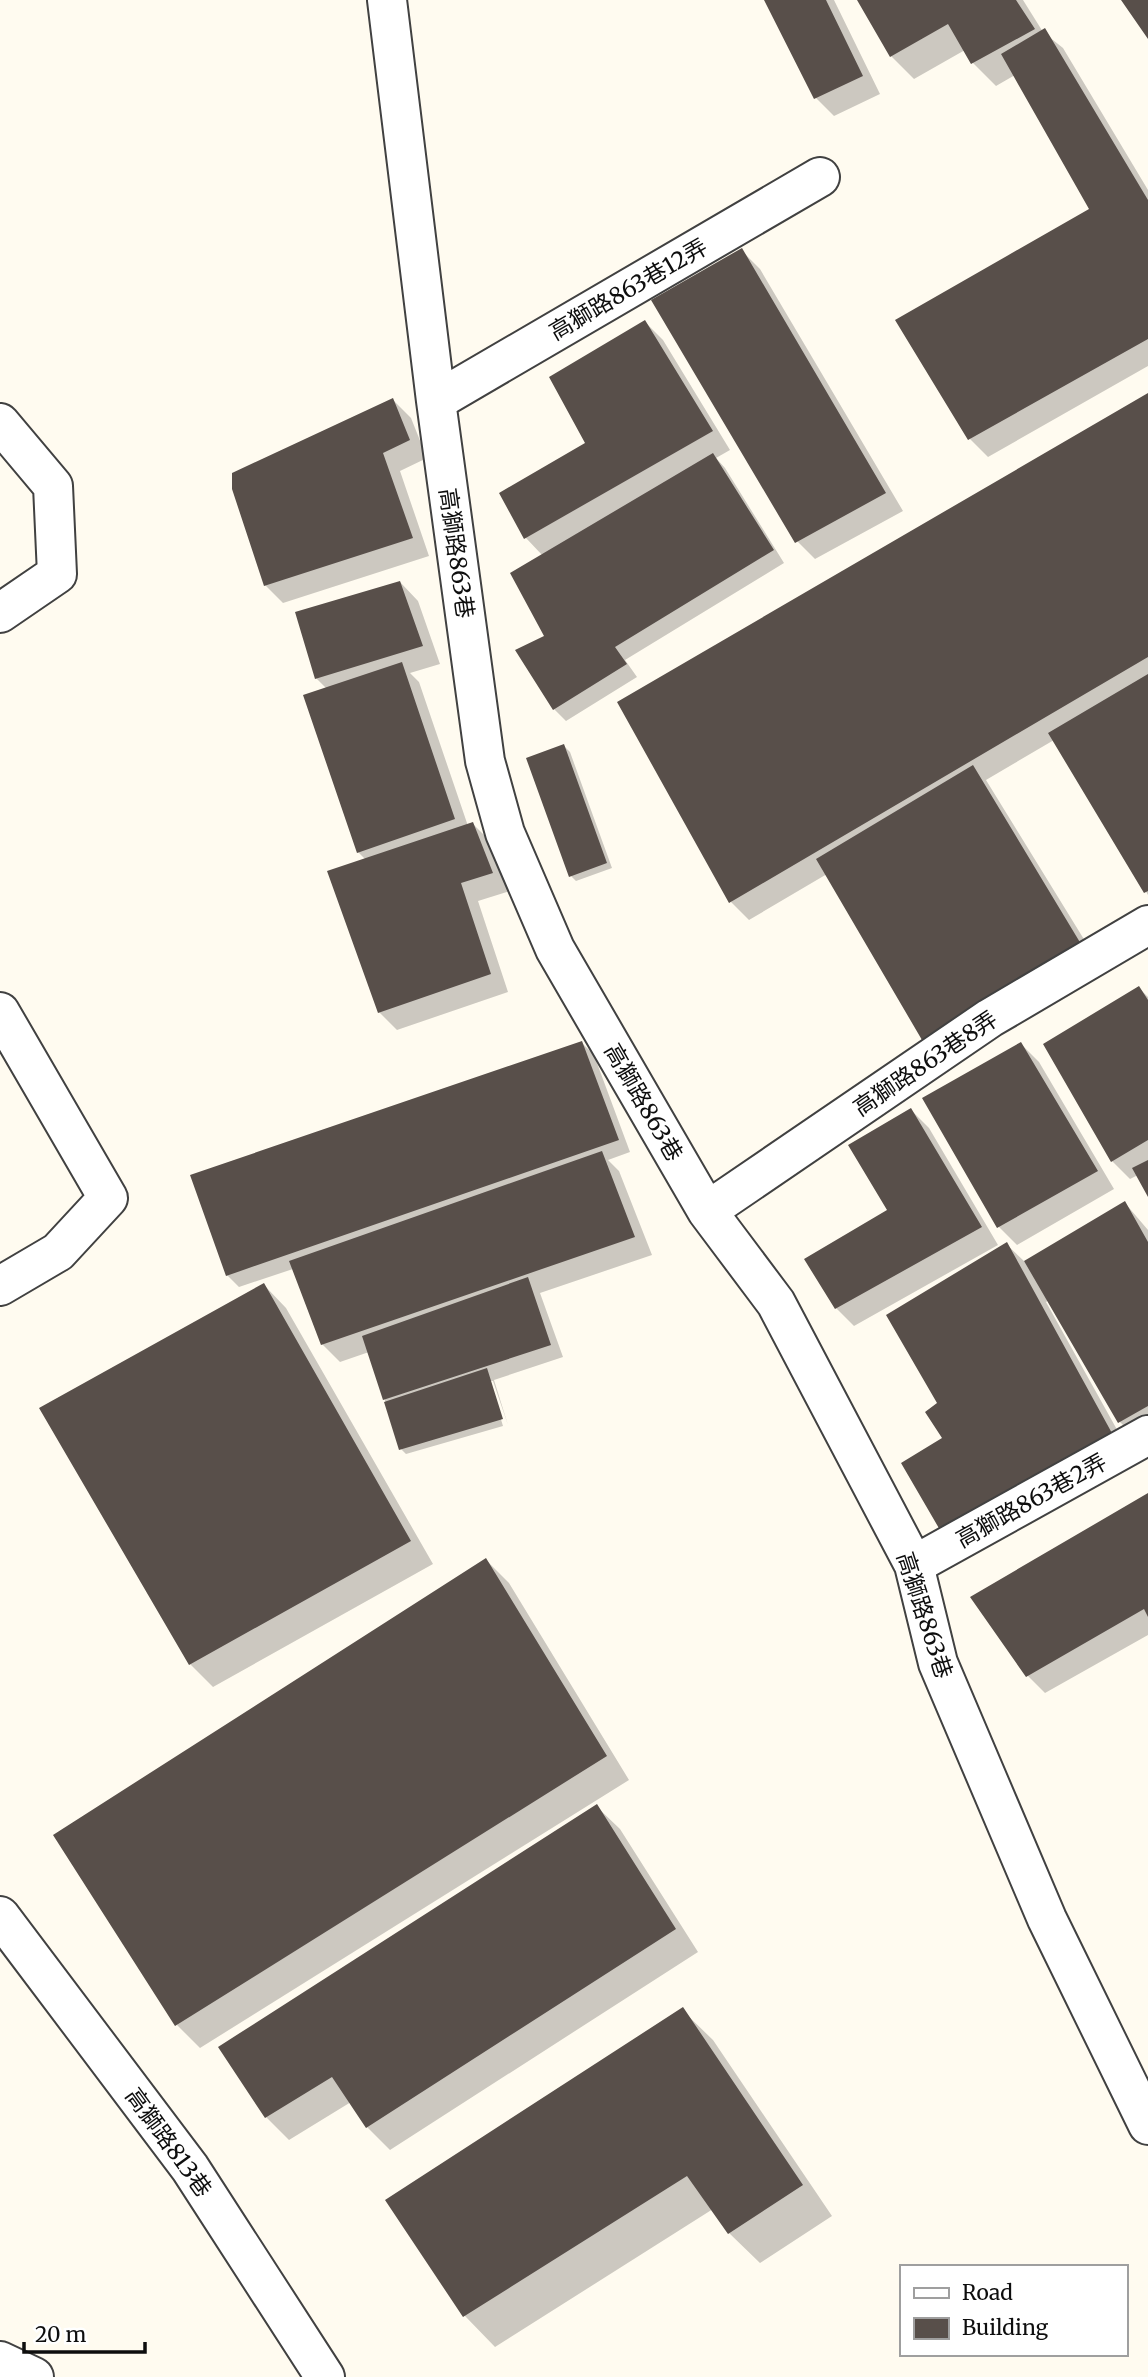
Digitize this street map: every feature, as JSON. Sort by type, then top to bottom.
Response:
[{"type":"street","name":"高獅路863巷","points":[[387,0],[436,401],[485,761],[505,833],[555,948],[707,1211],[776,1303],[914,1565],[938,1662],[1047,1919],[1148,2125]]},
{"type":"street","name":"高獅路863巷12弄","points":[[436,401],[820,177]]},
{"type":"street","points":[[0,423],[53,486],[57,574],[0,613]]},
{"type":"street","name":"高獅路863巷8弄","points":[[707,1211],[990,1018],[1148,925]]},
{"type":"street","points":[[0,1012],[108,1198],[58,1252],[0,1286]]},
{"type":"street","name":"高獅路863巷2弄","points":[[914,1565],[1148,1436]]},
{"type":"street","name":"高獅路813巷","points":[[0,1916],[190,2168],[325,2377]]},
{"type":"street","points":[[0,2361],[34,2377]]},
{"type":"building","points":[[764,0],[826,0],[863,76],[814,99]]},
{"type":"building","points":[[857,0],[1016,0],[1035,29],[971,64],[948,24],[890,57]]},
{"type":"building","points":[[1121,0],[1148,0],[1148,39]]},
{"type":"building","points":[[1045,28],[1148,200],[1148,339],[968,440],[895,320],[1089,209],[1001,54]]},
{"type":"building","points":[[742,248],[886,493],[795,543],[651,300]]},
{"type":"building","points":[[645,320],[713,431],[524,539],[499,493],[585,443],[549,377]]},
{"type":"building","points":[[1148,393],[1148,657],[729,903],[617,702]]},
{"type":"building","points":[[393,398],[410,440],[383,453],[413,538],[264,586],[232,489],[232,473]]},
{"type":"building","points":[[713,453],[774,550],[615,647],[627,664],[553,710],[515,650],[544,636],[510,573]]},
{"type":"building","points":[[400,581],[423,646],[315,679],[295,612]]},
{"type":"building","points":[[402,662],[455,819],[357,853],[303,695]]},
{"type":"building","points":[[1148,674],[1148,891],[1144,893],[1048,733]]},
{"type":"building","points":[[564,744],[607,863],[569,877],[526,758]]},
{"type":"building","points":[[973,765],[1084,949],[922,1040],[816,859]]},
{"type":"building","points":[[473,822],[493,873],[461,883],[491,974],[378,1013],[327,871]]},
{"type":"building","points":[[1139,986],[1148,1000],[1148,1140],[1111,1162],[1043,1044]]},
{"type":"building","points":[[582,1041],[619,1140],[226,1276],[190,1175]]},
{"type":"building","points":[[1021,1042],[1098,1171],[997,1228],[922,1098]]},
{"type":"building","points":[[911,1108],[982,1227],[835,1309],[804,1259],[887,1210],[848,1145]]},
{"type":"building","points":[[602,1151],[635,1237],[321,1345],[289,1261]]},
{"type":"building","points":[[1148,1160],[1148,1197],[1132,1168]]},
{"type":"building","points":[[1125,1201],[1148,1242],[1148,1406],[1118,1423],[1024,1261]]},
{"type":"building","points":[[1007,1242],[1113,1435],[940,1530],[901,1463],[942,1438],[925,1412],[937,1403],[886,1315]]},
{"type":"building","points":[[528,1277],[551,1345],[383,1400],[362,1336]]},
{"type":"building","points":[[264,1283],[411,1541],[189,1665],[39,1408]]},
{"type":"building","points":[[487,1368],[503,1419],[399,1450],[384,1402]]},
{"type":"building","points":[[1148,1493],[1148,1617],[1144,1609],[1026,1677],[970,1597]]},
{"type":"building","points":[[486,1558],[607,1756],[175,2026],[53,1835]]},
{"type":"building","points":[[597,1804],[676,1929],[366,2128],[332,2077],[265,2118],[218,2047]]},
{"type":"building","points":[[683,2007],[803,2185],[728,2234],[687,2176],[463,2317],[385,2200]]}]
